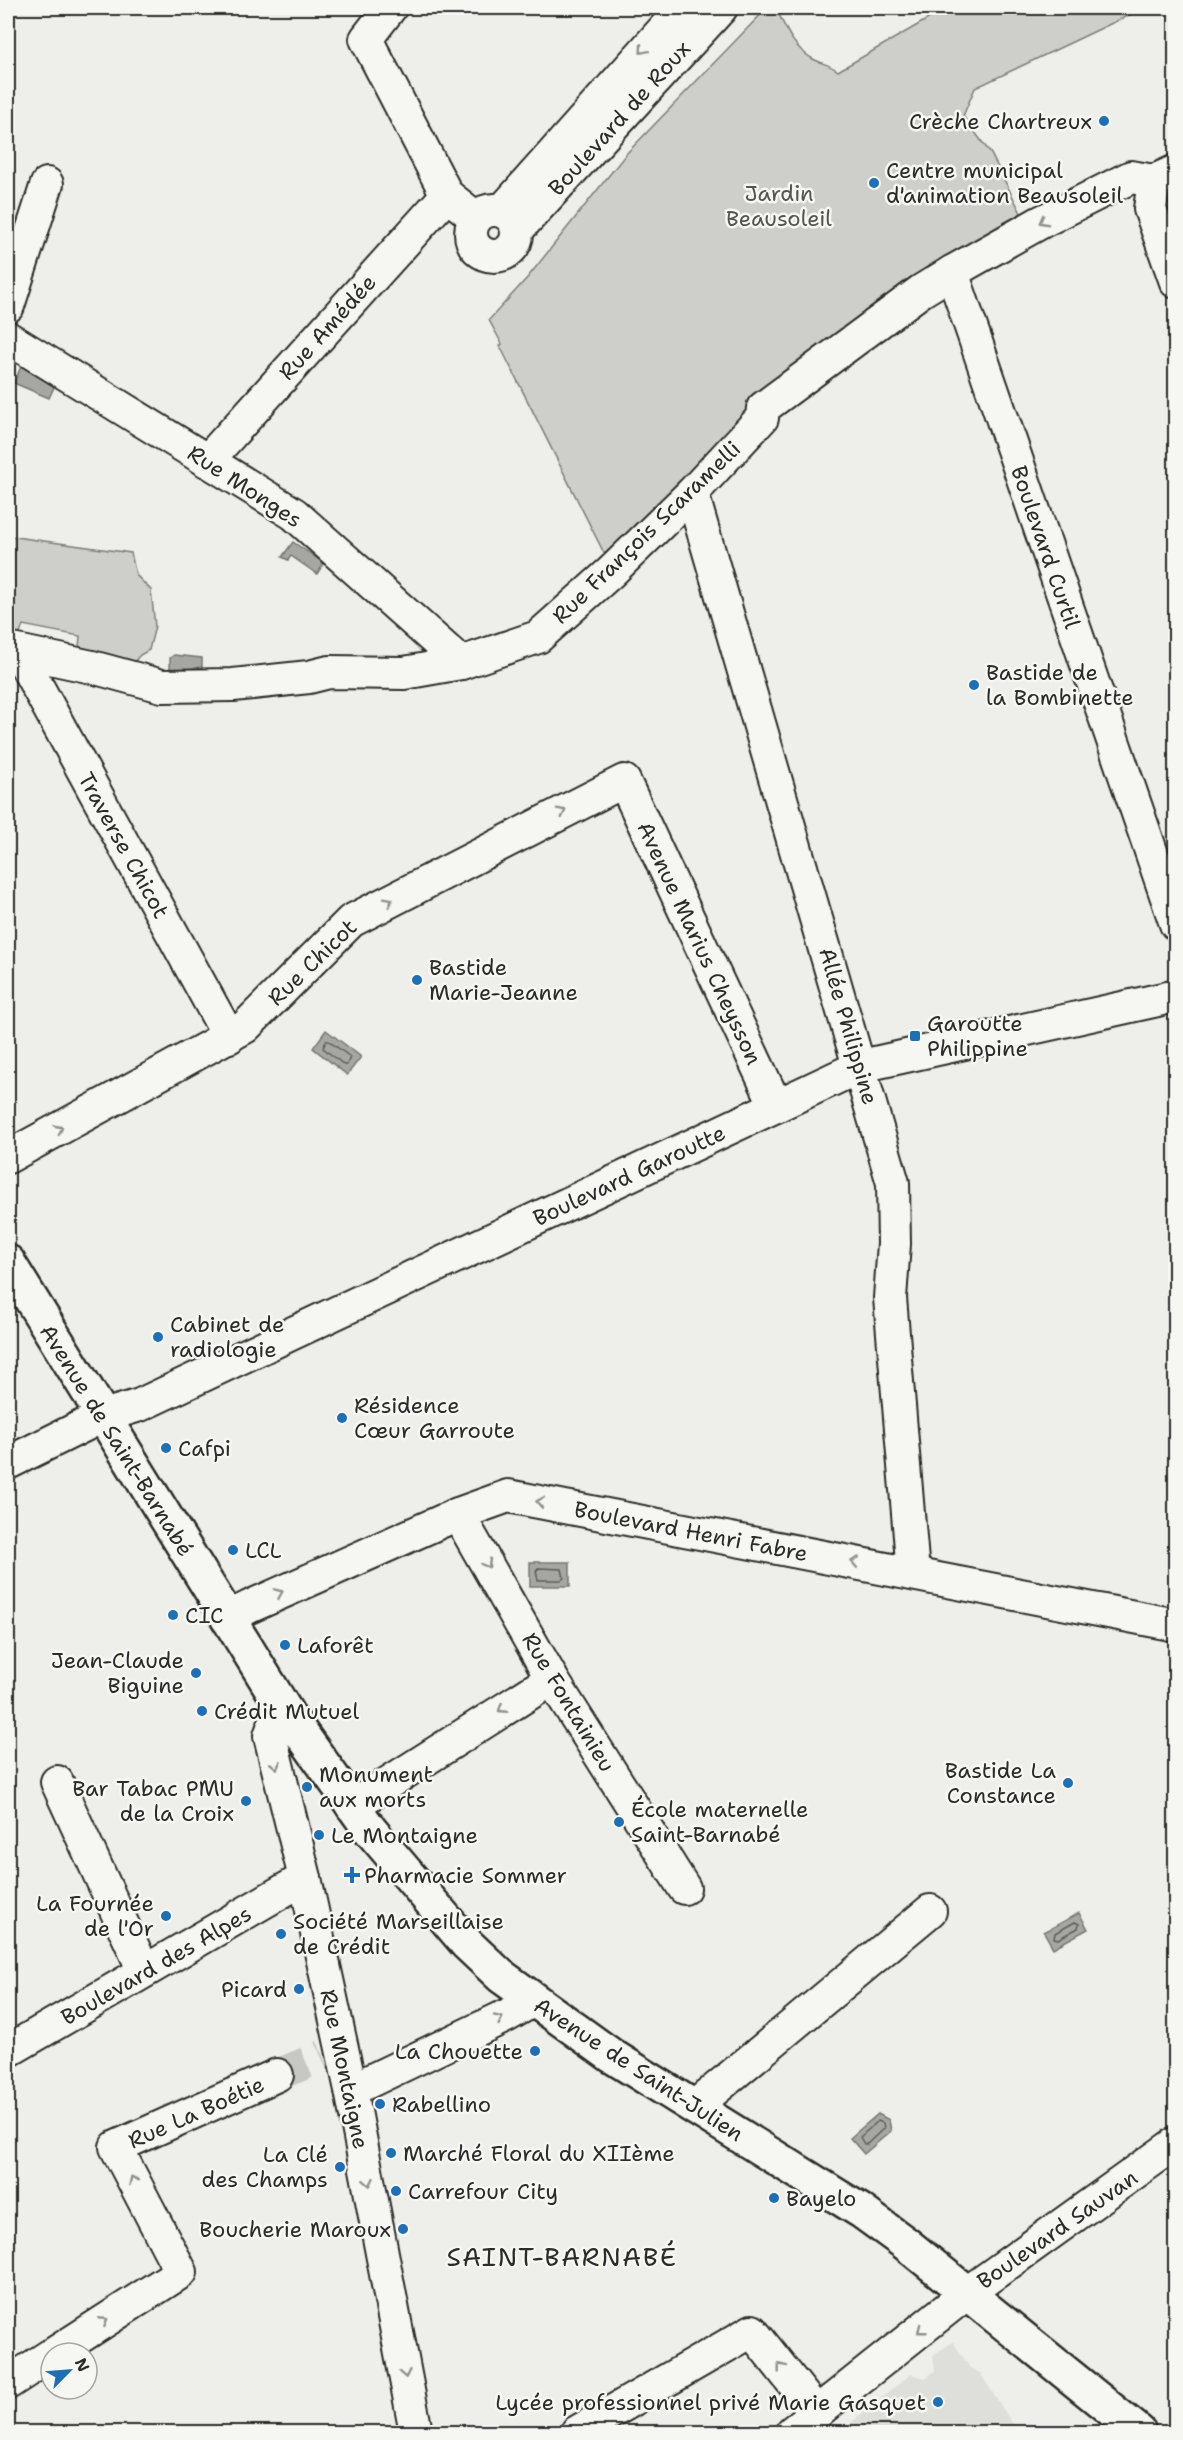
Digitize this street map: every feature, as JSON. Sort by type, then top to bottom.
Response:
[{"type":"main road","name":"Avenue de Saint-Barnabé","points":[[8,1262],[227,1618]]},
{"type":"main road","name":"Avenue de Saint-Julien","points":[[227,1618],[288,1715],[352,1806],[466,1944],[501,1976],[612,2056],[861,2211],[967,2293],[1139,2433]]},
{"type":"street","points":[[390,8],[366,39],[447,195],[499,219]]},
{"type":"street","name":"Boulevard de Roux","points":[[499,219],[683,8]]},
{"type":"street","name":"Boulevard de Roux","points":[[499,219],[721,8]]},
{"type":"street","points":[[1165,176],[1150,209],[1176,282]]},
{"type":"street","name":"Rue François Scaramelli","points":[[13,651],[92,667],[162,686],[233,684],[309,677],[329,672],[404,673],[461,663],[538,637],[612,572],[692,493],[762,418],[763,408],[921,291],[1041,222],[1131,177],[1165,176]]},
{"type":"street","points":[[8,306],[47,184]]},
{"type":"street","name":"Rue Amédée","points":[[207,461],[447,195]]},
{"type":"street","name":"Boulevard Curtil","points":[[952,272],[1176,924]]},
{"type":"street","name":"Rue Monges","points":[[8,338],[294,514],[461,663]]},
{"type":"street","name":"Allée Philippine","points":[[692,493],[861,1066],[893,1183],[894,1244],[890,1298],[913,1573]]},
{"type":"street","name":"Traverse Chicot","points":[[13,651],[229,1037]]},
{"type":"street","name":"Rue Chicot","points":[[8,1157],[245,1027],[351,921],[624,781]]},
{"type":"street","name":"Avenue Marius Cheysson","points":[[624,781],[776,1106]]},
{"type":"street","name":"Boulevard Garoutte","points":[[8,1463],[103,1416],[140,1405],[861,1066],[1176,996]]},
{"type":"street","name":"Boulevard Henri Fabre","points":[[227,1618],[458,1514],[508,1496],[1176,1625]]},
{"type":"street","name":"Rue Fontainieu","points":[[458,1514],[552,1679],[684,1888]]},
{"type":"street","points":[[352,1806],[552,1679]]},
{"type":"street","name":"Rue Montaigne","points":[[288,1715],[274,1725],[270,1736],[305,1878],[331,2051],[351,2090],[416,2433]]},
{"type":"street","points":[[57,1782],[144,1971]]},
{"type":"street","name":"Boulevard des Alpes","points":[[12,2039],[144,1971],[305,1878]]},
{"type":"street","points":[[694,2107],[930,1911]]},
{"type":"street","points":[[351,2090],[508,2015],[534,2000]]},
{"type":"street","name":"Rue La Boétie","points":[[73,2341],[181,2272],[116,2147],[277,2075]]},
{"type":"street","name":"Boulevard Sauvan","points":[[792,2433],[967,2293],[1176,2143]]},
{"type":"street","points":[[577,2433],[752,2331],[817,2413]]},
{"type":"street","name":"Rue La Boétie","points":[[8,2383],[39,2363]]},
{"type":"shaded area","name":"Lycée professionnel privé Marie Gasquet","points":[[953,2342],[970,2368],[980,2373],[1014,2426],[1022,2432],[844,2432],[843,2429],[911,2374],[925,2378],[935,2371],[933,2355]]},
{"type":"green space","name":"Jardin Beausoleil","points":[[767,8],[777,10],[791,38],[806,55],[838,71],[947,8],[1144,8],[975,88],[963,116],[991,154],[1022,215],[1004,223],[970,246],[608,561],[489,320],[528,277],[626,154]]},
{"type":"green space","points":[[8,536],[131,553],[136,575],[151,590],[155,626],[149,650],[140,655],[126,671],[78,659],[80,636],[23,625],[16,645],[8,643]]},
{"type":"water","points":[[22,364],[55,385],[49,398],[14,383]]},
{"type":"water","points":[[293,542],[324,563],[317,574],[291,556],[288,560],[282,557]]},
{"type":"water","points":[[174,655],[202,658],[202,667],[170,669],[170,658]]},
{"type":"water","points":[[326,1030],[361,1057],[347,1075],[313,1048]]},
{"type":"water","points":[[530,1562],[570,1562],[570,1586],[530,1586]]},
{"type":"water","points":[[1079,1913],[1088,1929],[1053,1948],[1044,1932]]},
{"type":"water","points":[[878,2114],[889,2120],[891,2131],[864,2154],[850,2138]]},
{"type":"tunnel","points":[[277,2075],[323,2056]]},
{"type":"place","name":"Crèche Chartreux","points":[[1104,121]]},
{"type":"place","name":"Centre municipal d'animation Beausoleil","points":[[874,183]]},
{"type":"place","name":"Bastide de la Bombinette","points":[[974,685]]},
{"type":"place","name":"Bastide Marie-Jeanne","points":[[417,980]]},
{"type":"place","name":"Garoutte Philippine","points":[[915,1036]]},
{"type":"place","name":"Cabinet de radiologie","points":[[158,1337]]},
{"type":"place","name":"Résidence Cœur Garroute","points":[[342,1418]]},
{"type":"place","name":"Cafpi","points":[[166,1448]]},
{"type":"place","name":"LCL","points":[[233,1550]]},
{"type":"place","name":"CIC","points":[[173,1615]]},
{"type":"place","name":"Laforêt","points":[[285,1645]]},
{"type":"place","name":"Jean-Claude Biguine","points":[[196,1673]]},
{"type":"place","name":"Crédit Mutuel","points":[[202,1711]]},
{"type":"place","name":"Bastide La Constance","points":[[1068,1783]]},
{"type":"place","name":"Monument aux morts","points":[[307,1787]]},
{"type":"place","name":"Bar Tabac PMU de la Croix","points":[[246,1801]]},
{"type":"place","name":"École maternelle Saint-Barnabé","points":[[619,1822]]},
{"type":"place","name":"Le Montaigne","points":[[319,1835]]},
{"type":"place","name":"Pharmacie Sommer","points":[[352,1875]]},
{"type":"place","name":"La Fournée de l'Or","points":[[166,1916]]},
{"type":"place","name":"Société Marseillaise de Crédit","points":[[281,1934]]},
{"type":"place","name":"Picard","points":[[299,1989]]},
{"type":"place","name":"La Chouette","points":[[535,2051]]},
{"type":"place","name":"Rabellino","points":[[380,2104]]},
{"type":"place","name":"Marché Floral du XIIème","points":[[391,2153]]},
{"type":"place","name":"La Clé des Champs","points":[[340,2167]]},
{"type":"place","name":"Carrefour City","points":[[396,2191]]},
{"type":"place","name":"Bayelo","points":[[774,2198]]},
{"type":"place","name":"Boucherie Maroux","points":[[403,2229]]},
{"type":"place","name":"Lycée professionnel privé Marie Gasquet","points":[[938,2402]]},
{"type":"district","name":"SAINT-BARNABÉ","points":[[562,2257]]}]
